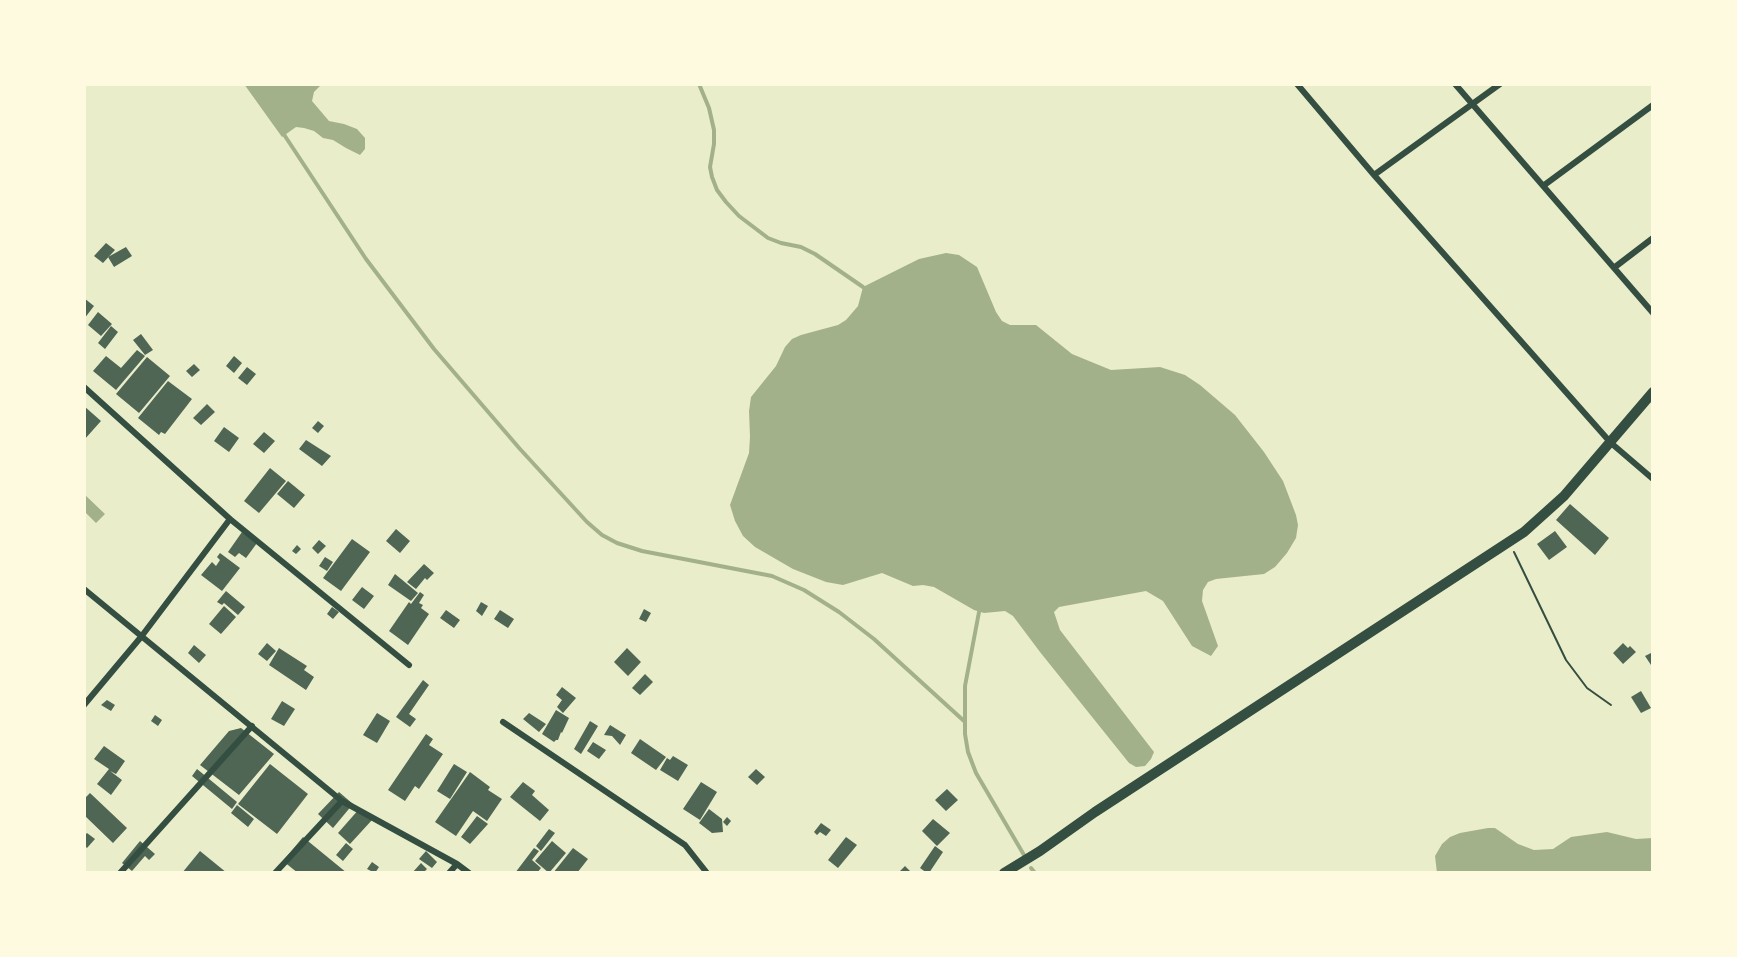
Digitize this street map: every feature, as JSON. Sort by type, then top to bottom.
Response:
[{"type":"street","points":[[1297,84],[1611,444],[1653,479]]},
{"type":"street","points":[[1455,84],[1653,313]]},
{"type":"street","points":[[1374,175],[1500,84]]},
{"type":"street","points":[[1543,186],[1653,105]]},
{"type":"street","points":[[1615,267],[1653,238]]},
{"type":"street","points":[[84,387],[230,519],[409,665]]},
{"type":"street","points":[[1004,873],[1509,542],[1554,506],[1611,444],[1653,392]]},
{"type":"street","points":[[84,705],[141,637],[230,519]]},
{"type":"street","points":[[84,590],[342,801],[457,864],[469,873]]},
{"type":"street","points":[[503,722],[685,845],[707,873]]},
{"type":"street","points":[[120,873],[252,726]]},
{"type":"street","points":[[275,873],[342,801]]},
{"type":"street","points":[[449,873],[457,864]]},
{"type":"path","points":[[1509,542],[1566,660],[1587,688],[1611,705]]},
{"type":"shaded area","points":[[244,84],[322,84],[314,92],[312,101],[329,121],[357,129],[365,138],[365,149],[360,155],[304,128],[296,127],[282,137]]},
{"type":"shaded area","points":[[946,253],[959,255],[977,267],[1002,321],[1010,325],[1036,325],[1072,354],[1111,370],[1160,367],[1185,375],[1200,385],[1235,415],[1283,481],[1296,515],[1298,525],[1296,538],[1275,567],[1264,574],[1216,579],[1208,582],[1203,590],[1202,601],[1218,646],[1211,656],[1192,646],[1163,601],[1146,591],[1059,607],[1054,612],[1060,630],[1154,752],[1145,766],[1136,767],[1129,763],[1013,616],[1005,611],[984,613],[974,610],[934,587],[913,586],[882,573],[843,585],[826,582],[793,569],[755,547],[743,536],[735,521],[730,505],[749,453],[751,397],[776,366],[785,347],[792,339],[801,335],[838,325],[846,320],[858,306],[863,287],[919,259]]},
{"type":"shaded area","points":[[84,494],[105,514],[96,523],[84,511]]},
{"type":"shaded area","points":[[1495,828],[1518,844],[1534,850],[1553,849],[1571,837],[1607,832],[1636,839],[1653,838],[1653,873],[1437,873],[1435,856],[1442,844],[1450,837],[1460,833]]},
{"type":"building","points":[[106,243],[115,250],[103,263],[94,256]]},
{"type":"building","points":[[126,247],[132,256],[114,267],[108,257]]},
{"type":"building","points":[[84,298],[94,306],[84,319]]},
{"type":"building","points":[[98,312],[112,324],[101,336],[88,325]]},
{"type":"building","points":[[111,326],[118,332],[105,349],[98,343]]},
{"type":"building","points":[[141,334],[153,350],[145,355],[133,340]]},
{"type":"building","points":[[137,350],[145,356],[116,390],[93,371],[106,356],[121,368]]},
{"type":"building","points":[[234,356],[242,363],[234,373],[226,366]]},
{"type":"building","points":[[147,357],[170,376],[139,413],[116,394]]},
{"type":"building","points":[[194,364],[200,370],[192,377],[186,371]]},
{"type":"building","points":[[247,367],[256,374],[247,385],[238,378]]},
{"type":"building","points":[[168,381],[192,399],[165,434],[161,432],[159,435],[138,418]]},
{"type":"building","points":[[207,404],[215,412],[201,425],[193,418]]},
{"type":"building","points":[[84,406],[101,421],[84,440]]},
{"type":"building","points":[[318,421],[324,426],[318,433],[312,428]]},
{"type":"building","points":[[224,427],[239,438],[229,452],[214,441]]},
{"type":"building","points":[[264,432],[275,441],[264,453],[253,444]]},
{"type":"building","points":[[306,440],[331,456],[322,466],[299,449]]},
{"type":"building","points":[[270,468],[286,481],[259,513],[244,501]]},
{"type":"building","points":[[288,481],[305,495],[294,508],[277,494]]},
{"type":"building","points":[[1570,504],[1609,538],[1595,555],[1556,520]]},
{"type":"building","points":[[396,529],[410,541],[400,553],[386,541]]},
{"type":"building","points":[[1555,531],[1567,547],[1549,560],[1537,544]]},
{"type":"building","points":[[242,532],[257,543],[246,558],[239,553],[235,557],[228,552]]},
{"type":"building","points":[[352,539],[370,552],[341,591],[323,578]]},
{"type":"building","points":[[319,540],[326,546],[318,554],[312,548]]},
{"type":"building","points":[[297,545],[301,549],[296,554],[292,551]]},
{"type":"building","points":[[220,553],[240,568],[222,591],[201,575],[212,562],[216,566],[220,560],[217,557]]},
{"type":"building","points":[[325,557],[333,562],[327,571],[319,566]]},
{"type":"building","points":[[424,564],[434,573],[427,580],[425,578],[416,589],[407,582]]},
{"type":"building","points":[[395,574],[418,593],[411,601],[388,585]]},
{"type":"building","points":[[362,587],[374,596],[364,609],[352,600]]},
{"type":"building","points":[[226,591],[245,607],[238,615],[224,603],[222,605],[217,602]]},
{"type":"building","points":[[420,592],[424,595],[419,603],[423,605],[421,608],[429,614],[408,645],[389,631],[409,602],[411,604]]},
{"type":"building","points":[[481,602],[488,606],[482,616],[476,611]]},
{"type":"building","points":[[224,606],[236,617],[221,634],[209,624]]},
{"type":"building","points":[[332,607],[339,612],[333,619],[327,614]]},
{"type":"building","points":[[644,609],[651,613],[646,622],[639,619]]},
{"type":"building","points":[[446,610],[460,620],[454,628],[440,618]]},
{"type":"building","points":[[500,610],[514,619],[508,628],[494,619]]},
{"type":"building","points":[[267,643],[276,651],[267,661],[258,654]]},
{"type":"building","points":[[1623,643],[1636,652],[1623,664],[1613,653]]},
{"type":"building","points":[[194,645],[206,655],[199,663],[188,653]]},
{"type":"building","points":[[279,648],[307,666],[304,670],[314,677],[306,690],[269,665]]},
{"type":"building","points":[[627,648],[641,662],[628,676],[614,662]]},
{"type":"building","points":[[1653,652],[1653,668],[1645,656]]},
{"type":"building","points":[[645,674],[653,682],[640,695],[632,688]]},
{"type":"building","points":[[423,680],[429,685],[409,714],[416,719],[410,727],[396,717]]},
{"type":"building","points":[[562,687],[576,698],[563,713],[557,707],[562,700],[556,695]]},
{"type":"building","points":[[1641,691],[1651,708],[1641,713],[1631,697]]},
{"type":"building","points":[[107,700],[115,705],[111,711],[101,705]]},
{"type":"building","points":[[282,701],[295,709],[284,726],[271,719]]},
{"type":"building","points":[[556,710],[569,718],[558,740],[554,742],[542,734]]},
{"type":"building","points":[[377,713],[390,721],[377,743],[363,735]]},
{"type":"building","points":[[529,713],[546,724],[539,732],[523,719]]},
{"type":"building","points":[[155,715],[162,720],[158,726],[151,721]]},
{"type":"building","points":[[590,721],[598,726],[581,754],[574,749]]},
{"type":"building","points":[[610,725],[626,735],[620,745],[612,736],[604,735]]},
{"type":"building","points":[[241,728],[274,754],[239,795],[200,765],[229,731]]},
{"type":"building","points":[[426,734],[433,739],[429,745],[443,754],[419,789],[415,786],[405,801],[388,790]]},
{"type":"building","points":[[640,739],[666,757],[656,770],[631,753]]},
{"type":"building","points":[[593,742],[606,750],[599,759],[587,751]]},
{"type":"building","points":[[104,746],[125,761],[116,774],[110,771],[122,780],[111,795],[97,784],[109,769],[94,759]]},
{"type":"building","points":[[673,756],[688,765],[678,781],[660,770],[667,758],[670,760]]},
{"type":"building","points":[[270,764],[308,794],[277,834],[238,804]]},
{"type":"building","points":[[454,764],[467,772],[450,799],[437,791]]},
{"type":"building","points":[[197,769],[237,802],[232,809],[192,776]]},
{"type":"building","points":[[756,769],[765,777],[757,785],[748,777]]},
{"type":"building","points":[[470,772],[490,787],[488,790],[502,799],[487,821],[473,811],[456,836],[435,822]]},
{"type":"building","points":[[523,782],[535,791],[532,795],[549,810],[540,821],[510,797]]},
{"type":"building","points":[[701,782],[717,792],[700,820],[683,809]]},
{"type":"building","points":[[947,789],[958,800],[946,811],[935,800]]},
{"type":"building","points":[[339,792],[353,804],[333,828],[318,814]]},
{"type":"building","points":[[90,793],[127,828],[113,843],[84,815],[84,799]]},
{"type":"building","points":[[237,805],[254,819],[248,827],[231,813]]},
{"type":"building","points":[[360,808],[372,820],[350,844],[338,833]]},
{"type":"building","points":[[709,809],[722,819],[723,832],[712,833],[699,823]]},
{"type":"building","points":[[477,816],[488,824],[470,844],[461,837]]},
{"type":"building","points":[[727,817],[731,821],[727,826],[723,822]]},
{"type":"building","points":[[933,819],[950,833],[937,846],[922,831]]},
{"type":"building","points":[[821,823],[831,830],[826,836],[820,832],[817,835],[814,832]]},
{"type":"building","points":[[549,829],[555,833],[541,851],[536,846]]},
{"type":"building","points":[[87,833],[95,839],[87,848],[84,845],[84,836]]},
{"type":"building","points":[[303,837],[347,873],[298,873],[283,861]]},
{"type":"building","points":[[846,837],[857,845],[838,868],[828,860]]},
{"type":"building","points":[[140,841],[155,854],[149,860],[145,856],[132,871],[122,863]]},
{"type":"building","points":[[552,841],[566,853],[549,873],[535,861]]},
{"type":"building","points":[[346,843],[353,849],[343,861],[336,855]]},
{"type":"building","points":[[935,846],[943,852],[927,873],[920,868]]},
{"type":"building","points":[[534,848],[539,851],[532,860],[541,868],[537,873],[515,873]]},
{"type":"building","points":[[573,848],[588,859],[577,873],[553,873]]},
{"type":"building","points":[[200,851],[227,873],[182,873]]},
{"type":"building","points":[[426,851],[437,862],[432,868],[419,859]]},
{"type":"building","points":[[372,862],[379,867],[375,873],[367,869]]},
{"type":"building","points":[[421,863],[427,869],[423,873],[412,873]]},
{"type":"building","points":[[905,866],[912,873],[900,871]]},
{"type":"waterway","points":[[699,84],[709,108],[714,130],[710,167],[712,177],[717,190],[726,202],[739,216],[768,238],[801,247],[815,254],[863,287]]},
{"type":"waterway","points":[[283,133],[366,259],[434,349],[520,449],[587,522],[602,535],[617,543],[642,551],[772,576],[804,590],[839,612],[874,639],[964,721]]},
{"type":"waterway","points":[[979,612],[965,686],[965,734],[968,752],[976,773],[1024,855]]},
{"type":"waterway","points":[[1031,868],[1035,873]]}]
